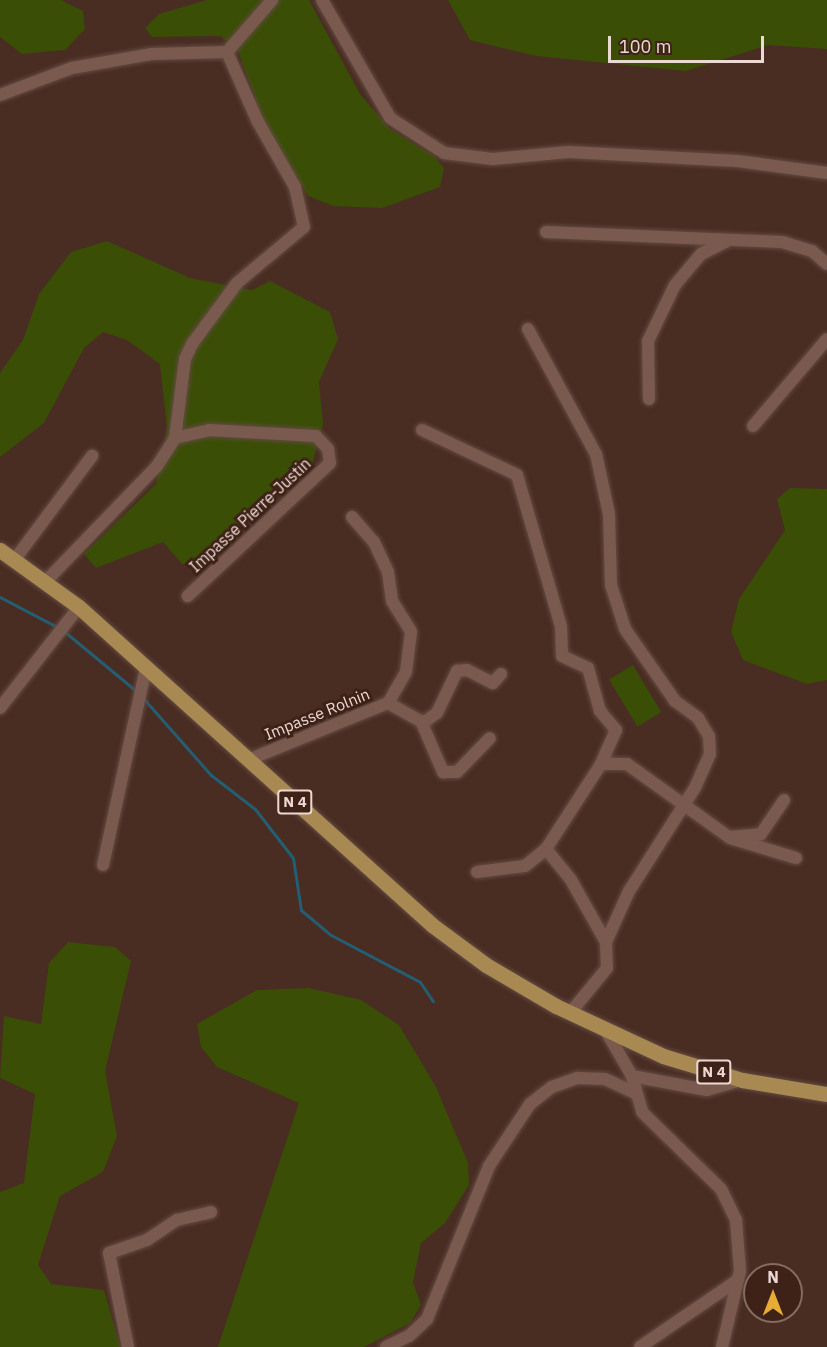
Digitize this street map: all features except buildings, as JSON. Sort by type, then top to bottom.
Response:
[{"type":"main road","name":"N 4","points":[[0,550],[47,580],[79,607],[432,925],[486,965],[570,1013],[663,1056],[742,1080],[827,1094]]},
{"type":"street","points":[[0,95],[72,68],[151,54],[227,52],[272,0]]},
{"type":"street","points":[[322,0],[390,118],[444,153],[493,159],[569,152],[737,160],[827,173]]},
{"type":"street","points":[[47,580],[157,466],[175,438],[184,359],[192,344],[237,284],[304,227],[295,187],[258,122],[227,52]]},
{"type":"street","points":[[546,231],[801,246],[827,264]]},
{"type":"street","points":[[649,399],[648,341],[675,285],[701,254],[729,240]]},
{"type":"street","points":[[528,329],[596,454],[609,514],[611,585],[625,629],[675,701],[698,718],[709,736],[710,754],[629,891],[606,942],[607,968],[570,1013]]},
{"type":"street","points":[[753,426],[827,339]]},
{"type":"street","name":"Impasse Pierre-Justin","points":[[175,438],[209,430],[316,436],[328,449],[330,463],[188,596]]},
{"type":"street","points":[[422,430],[517,475],[561,626],[562,656],[588,668],[600,711],[616,730],[602,764],[546,849],[525,866],[477,872]]},
{"type":"street","points":[[15,559],[92,456]]},
{"type":"street","points":[[352,517],[374,542],[388,572],[392,601],[411,632],[406,672],[388,703]]},
{"type":"street","points":[[0,708],[79,607]]},
{"type":"street","points":[[103,864],[146,668]]},
{"type":"street","points":[[490,738],[457,772],[448,773],[423,723],[437,713],[457,671],[467,670],[493,683],[501,674]]},
{"type":"street","name":"Impasse Rolnin","points":[[248,760],[388,703],[423,723]]},
{"type":"street","points":[[602,764],[627,764],[739,845],[796,858]]},
{"type":"street","points":[[729,837],[761,834],[784,800]]},
{"type":"street","points":[[546,849],[572,880],[606,942]]},
{"type":"street","points":[[606,1031],[633,1076],[633,1092],[642,1112],[721,1189],[736,1220],[738,1280],[722,1347]]},
{"type":"street","points":[[633,1076],[707,1090],[742,1080]]},
{"type":"street","points":[[386,1347],[410,1336],[427,1319],[489,1166],[530,1104],[552,1087],[577,1078],[605,1079],[633,1092]]},
{"type":"street","points":[[128,1347],[109,1253],[136,1245],[177,1220],[211,1212]]},
{"type":"street","points":[[640,1347],[738,1280]]},
{"type":"green space","points":[[0,0],[61,0],[83,11],[85,29],[65,50],[22,54],[0,37]]},
{"type":"green space","points":[[207,0],[309,0],[360,94],[390,129],[434,156],[444,168],[440,187],[382,208],[333,206],[308,196],[264,122],[238,51],[220,36],[152,37],[145,28],[159,14]]},
{"type":"green space","points":[[448,0],[827,0],[827,49],[768,45],[686,71],[536,56],[470,40]]},
{"type":"green space","points":[[107,241],[190,278],[252,290],[270,281],[330,312],[338,339],[319,382],[323,424],[311,469],[194,564],[182,564],[163,542],[96,568],[84,554],[156,484],[167,428],[160,364],[127,340],[103,332],[84,348],[44,423],[0,457],[0,373],[23,340],[39,294],[71,252]]},
{"type":"green space","points":[[790,488],[827,489],[827,680],[807,684],[743,660],[731,632],[739,599],[785,530],[777,499]]},
{"type":"green space","points":[[633,665],[661,712],[637,727],[609,679]]},
{"type":"green space","points":[[68,942],[115,947],[131,961],[105,1071],[117,1136],[103,1172],[60,1196],[38,1265],[51,1284],[104,1290],[120,1347],[0,1347],[0,1192],[24,1183],[35,1094],[0,1078],[4,1016],[41,1024],[49,963]]},
{"type":"green space","points":[[309,988],[361,1000],[399,1025],[436,1087],[468,1163],[469,1185],[445,1223],[421,1243],[413,1282],[421,1305],[410,1323],[364,1347],[218,1347],[299,1103],[217,1067],[201,1047],[197,1024],[257,990]]},
{"type":"waterway","points":[[0,597],[59,628]]},
{"type":"waterway","points":[[65,632],[136,691]]},
{"type":"waterway","points":[[143,698],[211,775],[255,809],[293,858],[301,910],[331,935],[420,982],[433,1001]]}]
